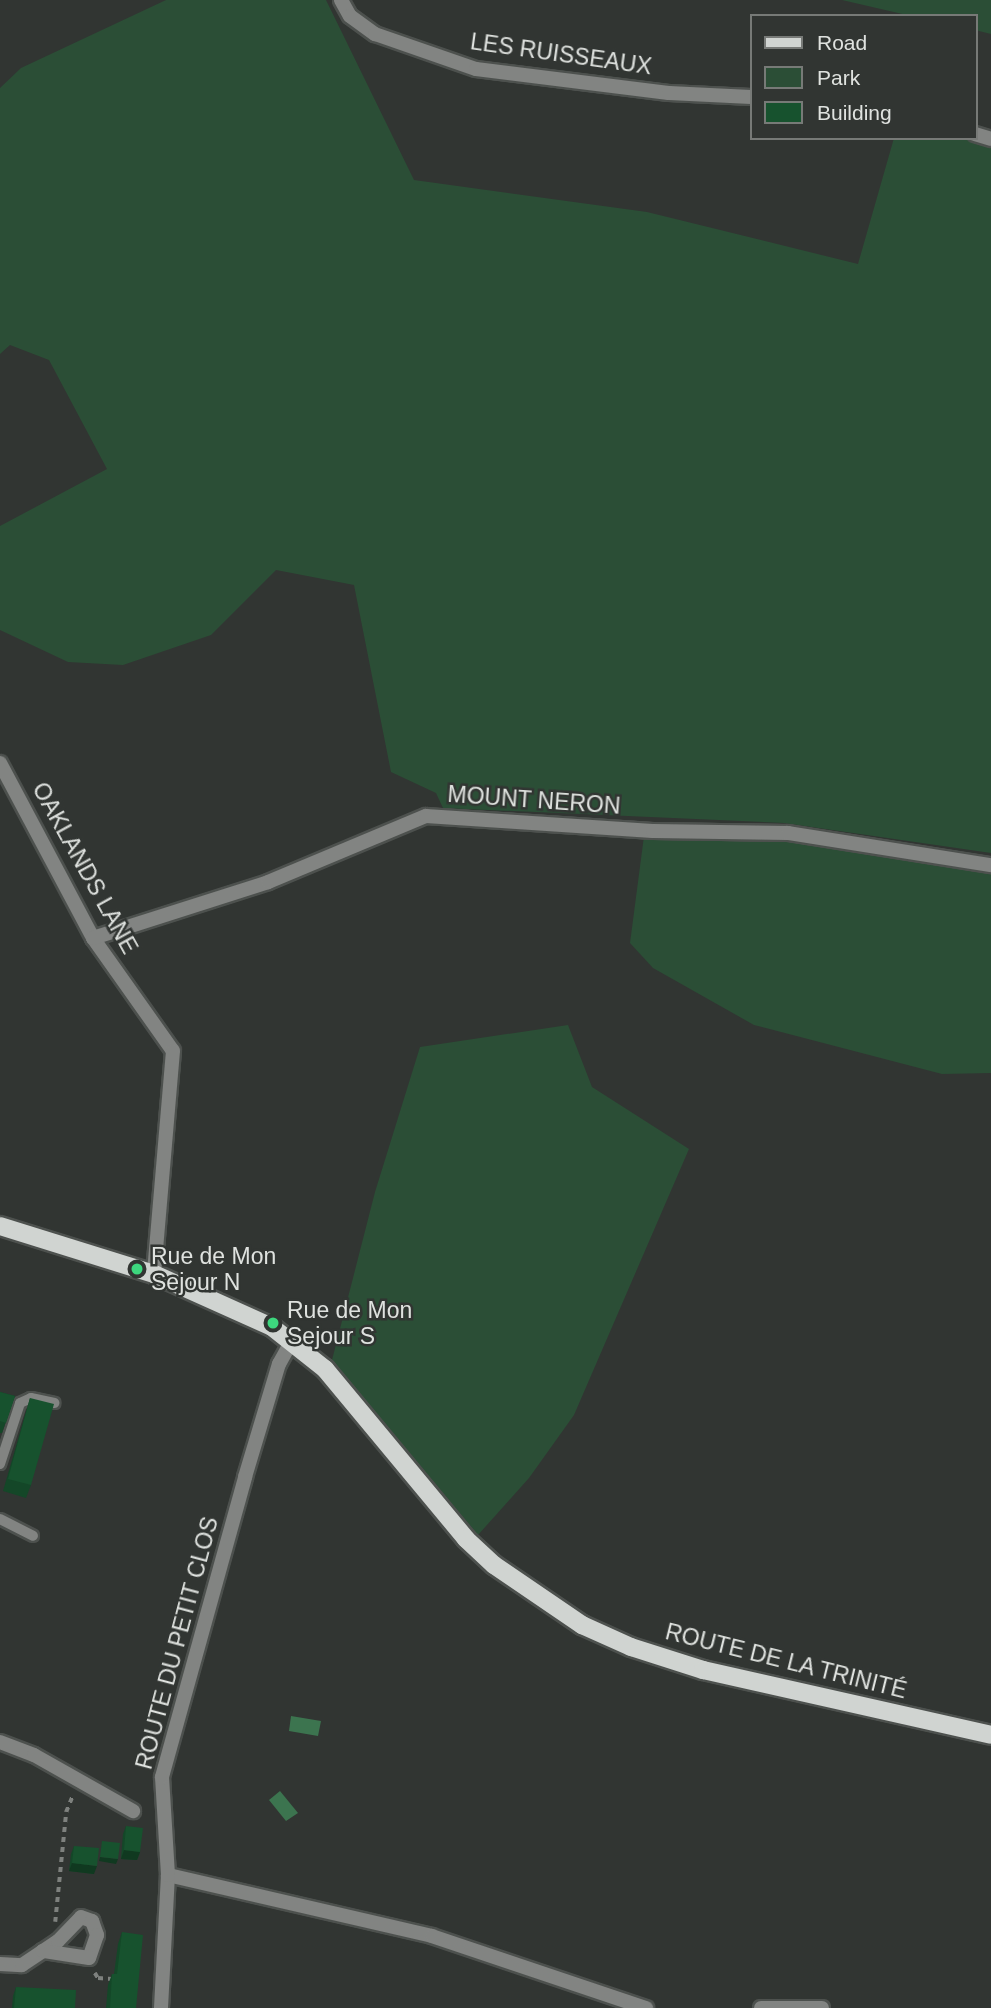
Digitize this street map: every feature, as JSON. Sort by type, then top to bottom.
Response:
[{"type":"main road","name":"ROUTE DE LA TRINITÉ","points":[[0,1226],[154,1274],[247,1314],[292,1342],[352,1399],[466,1539],[514,1580],[582,1625],[631,1647],[703,1670],[991,1735]]},
{"type":"street","name":"LES RUISSEAUX","points":[[341,0],[350,16],[375,34],[476,69],[669,93],[750,97]]},
{"type":"street","name":"OAKLANDS LANE","points":[[0,763],[93,938],[173,1051],[154,1274]]},
{"type":"street","name":"MOUNT NERON","points":[[93,938],[268,882],[426,816],[653,831],[788,833],[991,865]]},
{"type":"street","name":"ROUTE DU PETIT CLOS","points":[[161,2008],[168,1875],[162,1777],[245,1477],[279,1364],[292,1342]]},
{"type":"street","points":[[0,1742],[34,1755],[133,1811]]},
{"type":"street","points":[[168,1875],[432,1936],[646,2008]]},
{"type":"street","points":[[0,1964],[22,1965],[43,1951],[58,1941],[86,1917],[97,1935],[89,1958],[43,1951]]},
{"type":"street","points":[[761,2008],[822,2008]]},
{"type":"lane","points":[[0,1464],[2,1451],[20,1403],[30,1398],[54,1403]]},
{"type":"lane","points":[[0,1519],[33,1536]]},
{"type":"path","points":[[58,1941],[55,1923],[66,1812],[79,1782]]},
{"type":"path","points":[[89,1958],[98,1978],[121,1980]]},
{"type":"green space","points":[[166,0],[326,0],[414,180],[647,212],[858,264],[893,140],[976,140],[991,146],[991,853],[784,823],[443,808],[436,793],[391,772],[354,585],[276,570],[211,635],[123,665],[68,662],[0,630],[0,526],[107,469],[49,360],[10,345],[0,354],[0,88],[21,68]]},
{"type":"green space","points":[[842,0],[991,0],[991,34],[977,30],[977,14],[902,14]]},
{"type":"green space","points":[[644,836],[789,837],[991,870],[991,1073],[942,1074],[754,1025],[653,968],[630,943]]},
{"type":"green space","points":[[568,1025],[592,1087],[689,1149],[574,1415],[529,1478],[478,1535],[332,1360],[375,1192],[420,1047]]},
{"type":"shaded area","points":[[291,1716],[321,1721],[318,1736],[289,1731]]},
{"type":"shaded area","points":[[280,1791],[298,1813],[286,1821],[269,1800]]},
{"type":"building","points":[[0,1392],[15,1396],[6,1423],[0,1421]]},
{"type":"building","points":[[30,1398],[54,1404],[31,1485],[8,1479]]},
{"type":"building","points":[[126,1826],[143,1828],[140,1852],[124,1850]]},
{"type":"building","points":[[102,1841],[120,1843],[118,1859],[100,1857]]},
{"type":"building","points":[[74,1846],[99,1848],[97,1866],[72,1863]]},
{"type":"building","points":[[122,1932],[143,1935],[136,2008],[110,2008],[112,1974],[117,1974]]},
{"type":"building","points":[[16,1987],[76,1990],[75,2008],[14,2008]]},
{"type":"place","name":"Rue de Mon Sejour N","points":[[137,1269]]},
{"type":"place","name":"Rue de Mon Sejour S","points":[[273,1323]]}]
